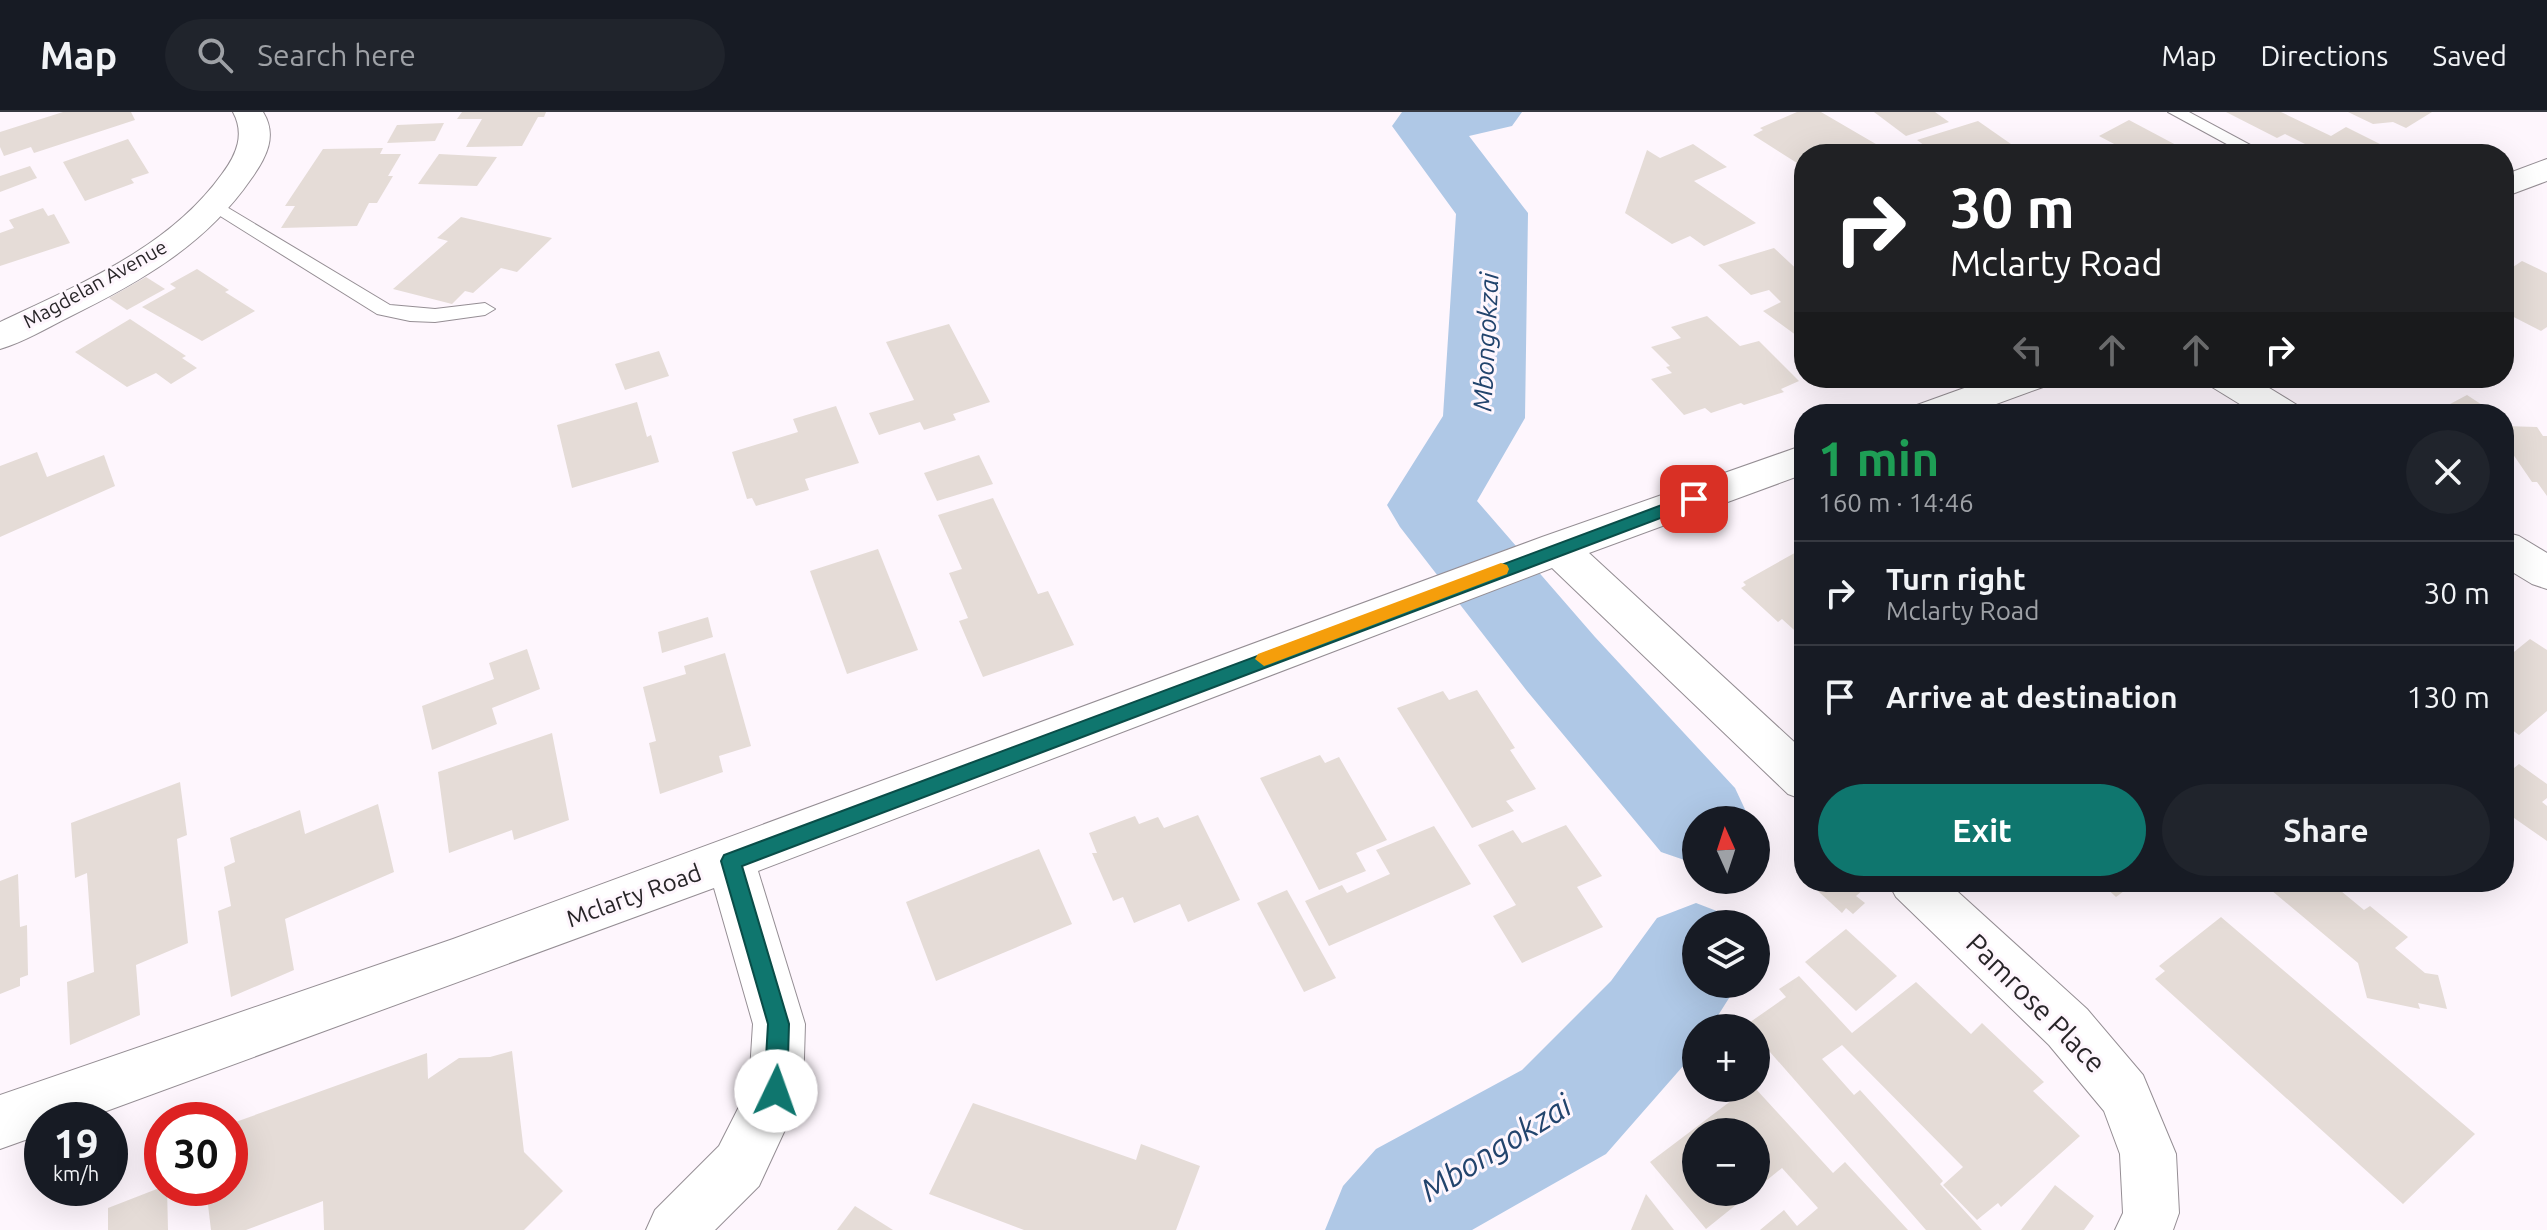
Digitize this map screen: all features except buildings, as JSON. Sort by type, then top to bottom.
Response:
[{"type":"street","name":"Magdelan Avenue","points":[[0,337],[145,260],[187,232],[237,178],[257,137],[256,123],[248,112]]},
{"type":"street","points":[[2514,183],[2547,169]]},
{"type":"street","points":[[1958,404],[2002,388]]},
{"type":"street","points":[[2241,388],[2268,404]]},
{"type":"street","name":"Mclarty Road","points":[[0,1122],[184,1059],[731,861],[1538,555],[1794,463]]},
{"type":"street","points":[[2514,553],[2547,573]]},
{"type":"street","points":[[1538,555],[1794,772]]},
{"type":"street","points":[[675,1230],[739,1166],[776,1091],[779,1024],[731,861]]},
{"type":"street","name":"Pamrose Place","points":[[1924,892],[2068,1027],[2124,1094],[2148,1154],[2151,1213],[2144,1230]]},
{"type":"lane","points":[[2176,112],[2238,144]]},
{"type":"lane","points":[[215,205],[384,310],[406,316],[431,316],[485,309]]},
{"type":"waterway","name":"Mbongokzai","points":[[1488,112],[1426,126],[1492,213],[1484,418],[1431,505],[1561,664],[1686,806]]},
{"type":"waterway","name":"Mbongokzai","points":[[1387,1230],[1419,1192],[1564,1112],[1651,1019],[1682,974]]},
{"type":"slow traffic","points":[[1264,659],[1501,569]]},
{"type":"route","points":[[776,1091],[779,1024],[731,861],[1694,499]]}]
